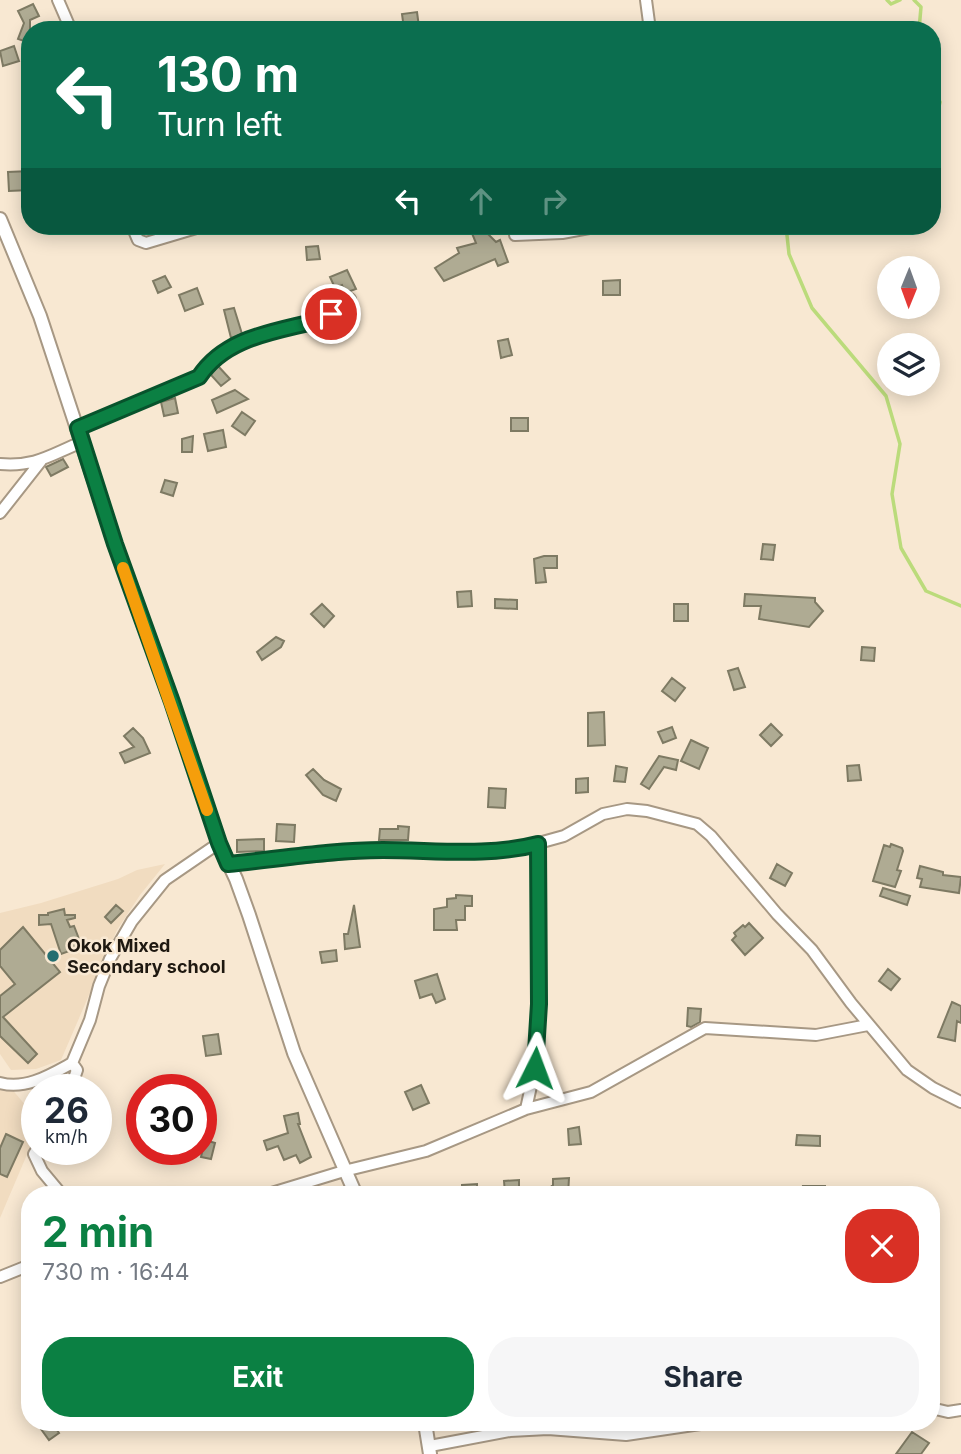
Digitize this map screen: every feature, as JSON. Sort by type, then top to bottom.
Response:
[{"type":"street","points":[[58,0],[67,21]]},
{"type":"street","points":[[646,0],[649,21]]},
{"type":"street","points":[[0,219],[40,316],[115,544],[219,843],[249,915],[295,1053],[352,1186]]},
{"type":"street","points":[[136,235],[138,240],[146,243],[176,235]]},
{"type":"street","points":[[78,428],[199,377],[220,352],[235,343],[320,320],[350,299]]},
{"type":"street","points":[[0,464],[19,466],[41,461],[82,442]]},
{"type":"street","points":[[0,513],[41,461]]},
{"type":"street","points":[[228,864],[381,850],[447,852],[517,849],[564,836],[603,814],[627,809],[647,811],[697,824],[712,836],[777,914],[812,950],[868,1025],[906,1070],[961,1102]]},
{"type":"street","points":[[0,1083],[38,1081],[72,1063],[90,1020],[110,959],[132,921],[165,880],[219,843]]},
{"type":"street","points":[[526,1109],[535,1068],[539,1004],[538,844]]},
{"type":"street","points":[[295,1186],[426,1151],[526,1109],[591,1092],[705,1028],[816,1035],[868,1025]]},
{"type":"street","points":[[72,1063],[77,1070],[76,1074]]},
{"type":"street","points":[[40,1165],[55,1186]]},
{"type":"street","points":[[0,1277],[21,1269]]},
{"type":"street","points":[[940,1410],[961,1410]]},
{"type":"street","points":[[426,1431],[430,1450],[510,1431]]},
{"type":"street","points":[[574,1431],[626,1435],[653,1431]]},
{"type":"shaded area","name":"Okok Mixed Secondary school","points":[[165,864],[117,930],[61,1060],[36,1069],[11,1070],[0,1054],[0,913],[118,879],[137,870]]},
{"type":"shaded area","points":[[0,1075],[21,1100],[23,1165],[0,1218]]},
{"type":"building","points":[[33,4],[39,16],[23,21],[18,11]]},
{"type":"building","points":[[417,12],[418,21],[403,21],[402,14]]},
{"type":"building","points":[[14,46],[19,61],[3,66],[0,51]]},
{"type":"building","points":[[21,171],[21,190],[9,191],[8,172]]},
{"type":"building","points":[[473,235],[489,235],[496,242],[500,240],[508,262],[498,266],[495,259],[444,281],[435,268],[459,253],[457,248],[476,243]]},
{"type":"building","points":[[318,246],[320,259],[307,260],[306,247]]},
{"type":"building","points":[[347,270],[356,289],[345,293],[342,285],[335,288],[330,277]]},
{"type":"building","points":[[165,276],[171,287],[158,293],[153,281]]},
{"type":"building","points":[[620,280],[620,295],[603,295],[603,281]]},
{"type":"building","points":[[197,288],[203,304],[185,311],[179,295]]},
{"type":"building","points":[[234,308],[242,334],[231,338],[224,310]]},
{"type":"building","points":[[508,339],[512,355],[501,358],[498,341]]},
{"type":"building","points":[[218,366],[230,379],[221,386],[211,375]]},
{"type":"building","points":[[235,390],[248,399],[217,413],[212,400]]},
{"type":"building","points":[[175,398],[178,413],[164,416],[161,402]]},
{"type":"building","points":[[242,412],[255,421],[245,435],[232,426]]},
{"type":"building","points":[[511,418],[528,418],[528,431],[511,431]]},
{"type":"building","points":[[223,430],[226,447],[208,451],[204,434]]},
{"type":"building","points":[[193,436],[192,452],[182,452],[182,439]]},
{"type":"building","points":[[63,459],[68,467],[51,476],[46,467]]},
{"type":"building","points":[[165,480],[177,483],[173,496],[161,492]]},
{"type":"building","points":[[763,544],[775,545],[773,560],[761,559]]},
{"type":"building","points":[[557,556],[557,568],[544,568],[546,582],[536,583],[534,559]]},
{"type":"building","points":[[471,591],[472,606],[458,607],[457,592]]},
{"type":"building","points":[[745,594],[815,598],[823,611],[809,627],[759,619],[761,606],[744,606]]},
{"type":"building","points":[[495,599],[517,600],[517,609],[495,608]]},
{"type":"building","points":[[322,604],[334,616],[324,627],[311,614]]},
{"type":"building","points":[[674,604],[688,604],[688,621],[674,621]]},
{"type":"building","points":[[276,637],[284,641],[281,647],[262,660],[257,652]]},
{"type":"building","points":[[862,647],[875,648],[874,661],[861,660]]},
{"type":"building","points":[[738,668],[745,687],[734,690],[728,671]]},
{"type":"building","points":[[672,678],[685,688],[675,701],[662,691]]},
{"type":"building","points":[[604,712],[605,745],[588,746],[588,713]]},
{"type":"building","points":[[771,724],[782,735],[771,746],[760,735]]},
{"type":"building","points":[[672,727],[676,738],[663,743],[658,732]]},
{"type":"building","points":[[133,728],[143,738],[150,753],[125,763],[120,753],[134,747],[124,736]]},
{"type":"building","points":[[691,740],[708,748],[699,769],[681,761]]},
{"type":"building","points":[[659,756],[678,760],[676,770],[664,767],[649,789],[641,784]]},
{"type":"building","points":[[859,765],[861,780],[848,781],[847,766]]},
{"type":"building","points":[[616,766],[627,768],[625,782],[614,781]]},
{"type":"building","points":[[313,769],[324,780],[341,789],[336,801],[323,795],[306,775]]},
{"type":"building","points":[[588,778],[588,792],[576,793],[576,779]]},
{"type":"building","points":[[489,788],[506,789],[505,808],[488,807]]},
{"type":"building","points":[[277,824],[295,825],[294,842],[276,841]]},
{"type":"building","points":[[398,826],[409,827],[408,840],[379,840],[380,829],[398,829]]},
{"type":"building","points":[[264,839],[264,851],[237,852],[237,840]]},
{"type":"building","points":[[891,844],[903,851],[897,870],[901,871],[895,887],[873,881],[884,845],[890,847]]},
{"type":"building","points":[[777,864],[792,873],[785,886],[770,878]]},
{"type":"building","points":[[920,866],[943,872],[943,875],[961,877],[959,893],[920,887],[922,879],[917,878]]},
{"type":"building","points":[[883,888],[910,896],[907,905],[880,896]]},
{"type":"building","points":[[456,895],[472,896],[472,906],[465,906],[465,920],[456,920],[457,930],[434,930],[434,909],[447,907],[447,899],[456,898]]},
{"type":"building","points":[[116,905],[123,911],[111,923],[105,917]]},
{"type":"building","points":[[354,905],[360,947],[345,949],[344,934],[348,934]]},
{"type":"building","points":[[64,909],[65,915],[75,915],[75,918],[67,920],[70,927],[74,926],[79,939],[75,940],[78,948],[61,954],[51,924],[39,925],[39,915],[48,915]]},
{"type":"building","points":[[749,923],[763,938],[745,955],[732,940],[736,936],[734,933]]},
{"type":"building","points":[[23,927],[60,972],[3,1017],[37,1054],[28,1063],[0,1036],[0,996],[15,984],[0,966],[0,950]]},
{"type":"building","points":[[336,950],[337,961],[322,963],[320,952]]},
{"type":"building","points":[[888,969],[900,979],[891,990],[879,981]]},
{"type":"building","points":[[437,974],[445,999],[436,1003],[432,994],[420,998],[415,981]]},
{"type":"building","points":[[952,1002],[961,1006],[961,1023],[957,1021],[955,1041],[938,1037]]},
{"type":"building","points":[[688,1008],[701,1009],[700,1022],[691,1027],[687,1026]]},
{"type":"building","points":[[218,1034],[221,1054],[206,1056],[203,1036]]},
{"type":"building","points":[[421,1085],[429,1103],[413,1110],[405,1092]]},
{"type":"building","points":[[298,1113],[298,1124],[311,1157],[300,1163],[296,1155],[284,1160],[278,1146],[267,1150],[264,1141],[288,1133],[284,1116]]},
{"type":"building","points":[[579,1127],[581,1144],[569,1145],[568,1129]]},
{"type":"building","points":[[6,1134],[21,1141],[7,1177],[0,1174],[0,1148]]},
{"type":"building","points":[[797,1135],[820,1136],[820,1146],[796,1145]]},
{"type":"building","points":[[569,1178],[569,1186],[552,1186],[553,1179]]},
{"type":"building","points":[[519,1180],[519,1186],[504,1186],[504,1181]]},
{"type":"building","points":[[42,1431],[58,1431],[59,1433],[49,1440]]},
{"type":"building","points":[[912,1432],[929,1443],[921,1454],[896,1454]]},
{"type":"waterway","points":[[887,0],[891,4],[900,0]]},
{"type":"waterway","points":[[914,0],[921,7],[920,21]]},
{"type":"waterway","points":[[787,235],[789,254],[812,308],[886,396],[900,444],[892,494],[901,548],[926,591],[961,606]]},
{"type":"slow traffic","points":[[123,568],[172,702],[207,810]]},
{"type":"place","name":"Okok Mixed Secondary school","points":[[53,956]]},
{"type":"route","points":[[331,314],[320,320],[235,343],[220,352],[199,377],[78,428],[115,544],[228,864],[334,853],[517,849],[538,844],[539,1004],[535,1068]]}]
